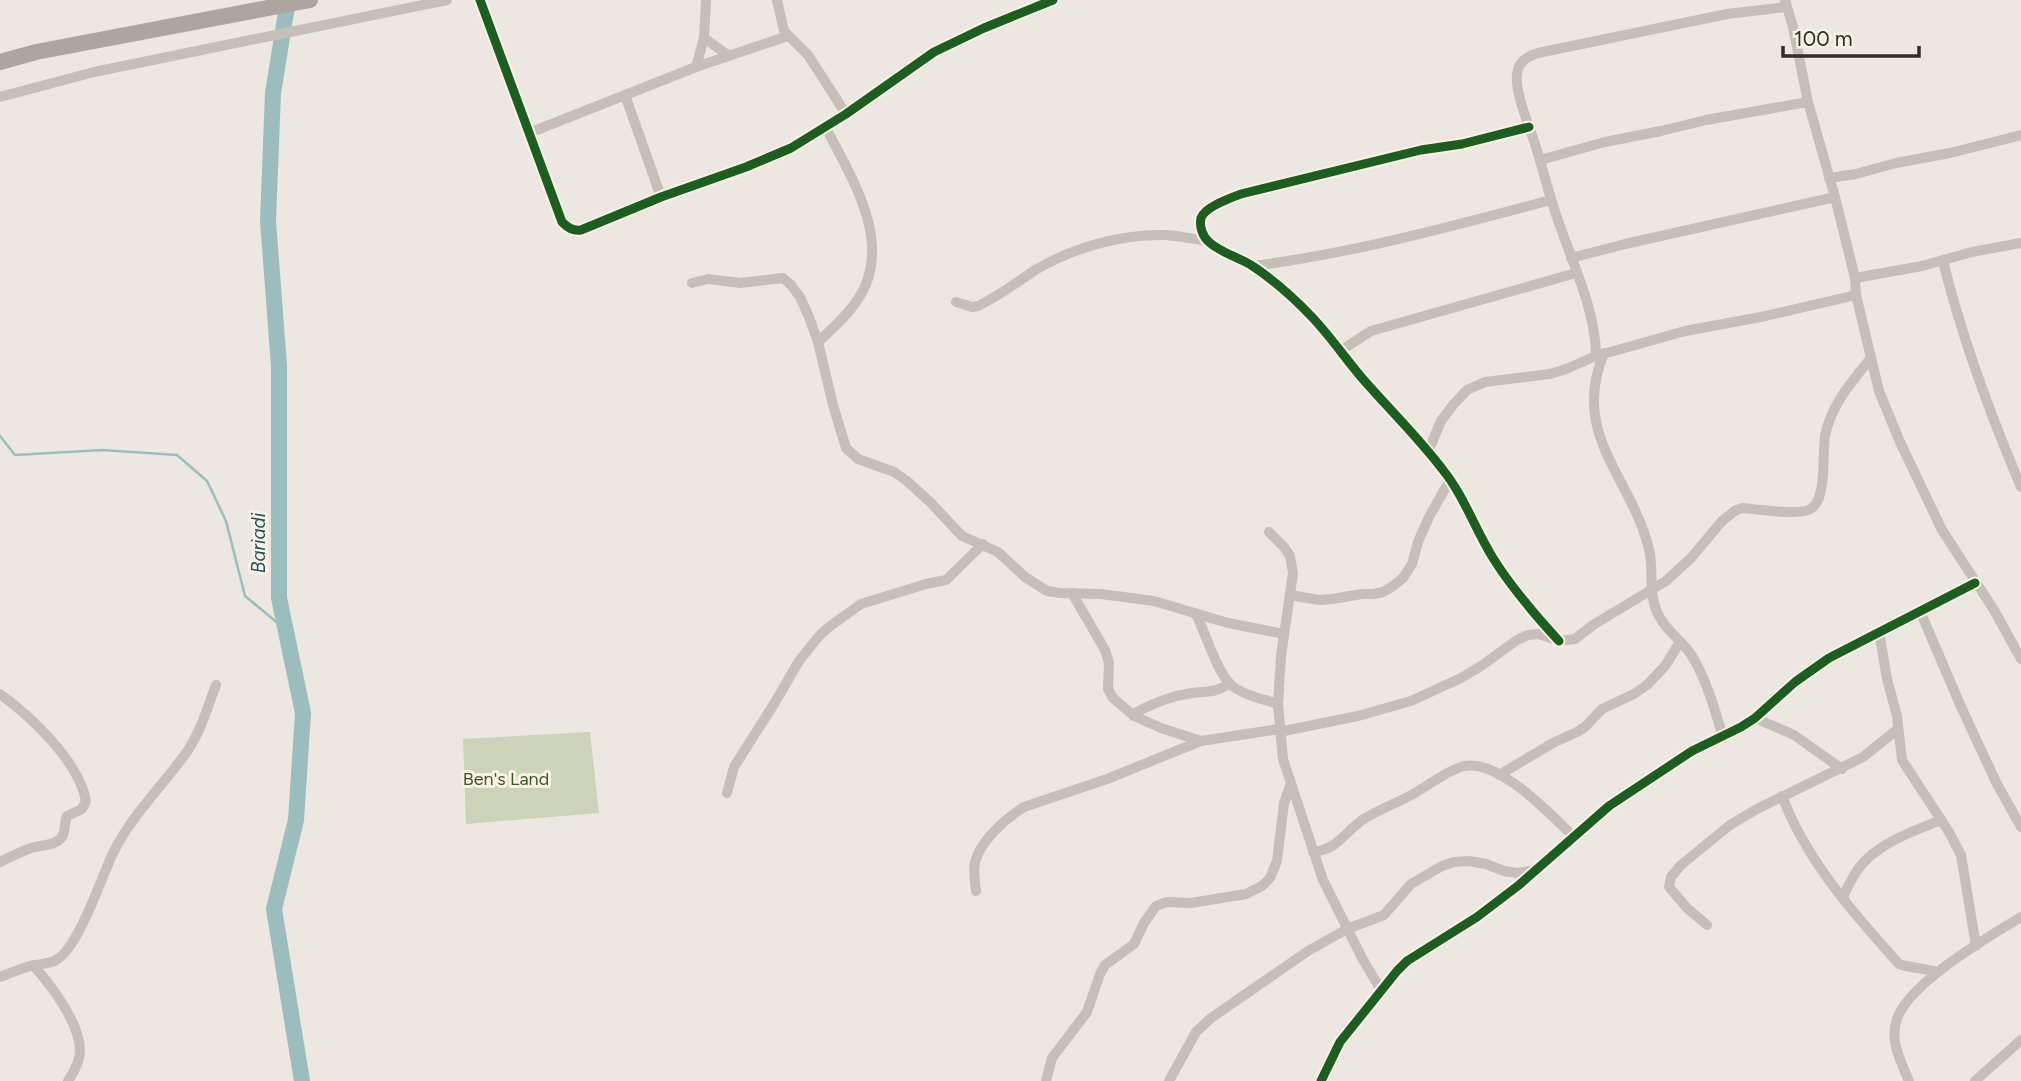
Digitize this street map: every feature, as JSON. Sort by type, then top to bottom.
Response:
[{"type":"highway","points":[[0,62],[36,52],[310,0]]},
{"type":"street","points":[[0,97],[94,72],[447,0]]},
{"type":"street","points":[[480,0],[562,222],[566,227],[576,230],[791,148],[826,128],[934,52],[1041,2],[1053,0]]},
{"type":"street","points":[[696,67],[704,38],[706,0]]},
{"type":"street","points":[[777,0],[783,29],[808,55],[846,114]]},
{"type":"street","points":[[1723,738],[1717,713],[1692,657],[1656,612],[1649,550],[1634,511],[1601,443],[1593,405],[1600,355],[1591,317],[1551,200],[1520,94],[1517,74],[1519,66],[1531,55],[1786,4],[1808,102],[1855,278],[1856,295],[1879,391],[1942,530],[2021,657]]},
{"type":"street","points":[[529,133],[696,67],[788,36]]},
{"type":"street","points":[[704,38],[729,56]]},
{"type":"street","points":[[625,95],[661,197]]},
{"type":"street","points":[[1539,160],[1605,142],[1706,120],[1808,102]]},
{"type":"street","points":[[1208,241],[1202,231],[1202,216],[1220,203],[1241,194],[1529,127]]},
{"type":"street","points":[[818,342],[858,300],[871,271],[873,258],[870,229],[862,200],[826,128]]},
{"type":"street","points":[[1829,178],[2021,135]]},
{"type":"street","points":[[1571,258],[1835,197]]},
{"type":"street","points":[[1253,266],[1377,244],[1551,200]]},
{"type":"street","points":[[956,302],[978,306],[1062,256],[1110,242],[1152,235],[1208,241],[1253,266],[1295,299],[1444,470],[1493,558],[1541,622],[1559,641]]},
{"type":"street","points":[[1855,278],[2021,243]]},
{"type":"street","points":[[1943,261],[1974,365],[2021,487]]},
{"type":"street","points":[[1340,351],[1371,331],[1576,273]]},
{"type":"street","points":[[692,283],[708,279],[740,283],[783,278],[791,285],[800,297],[818,342],[846,447],[858,458],[894,472],[930,502],[956,531],[998,552],[1034,584],[1047,591],[1154,601],[1228,623],[1284,634]]},
{"type":"street","points":[[1427,452],[1441,421],[1467,390],[1485,383],[1550,374],[1600,355],[1685,331],[1856,295]]},
{"type":"street","points":[[976,891],[975,863],[979,852],[997,828],[1024,807],[1107,779],[1201,741],[1279,731],[1357,716],[1411,701],[1461,678],[1528,635],[1559,641],[1574,639],[1652,591],[1682,568],[1722,521],[1736,510],[1743,508],[1790,512],[1813,508],[1821,496],[1825,438],[1829,421],[1852,381],[1871,358]]},
{"type":"street","points":[[1290,595],[1319,600],[1332,599],[1373,594],[1393,586],[1412,564],[1429,517],[1450,480]]},
{"type":"street","points":[[1269,532],[1290,556],[1293,573],[1278,704],[1283,759],[1323,880],[1381,990]]},
{"type":"street","points":[[727,793],[734,767],[799,661],[818,636],[861,604],[946,580],[983,544]]},
{"type":"street","points":[[1321,1081],[1340,1042],[1407,961],[1477,917],[1609,806],[1692,751],[1723,738],[1755,718],[1795,682],[1829,658],[1975,583]]},
{"type":"street","points":[[1072,593],[1110,663],[1108,689],[1113,698],[1133,714],[1161,728],[1201,741]]},
{"type":"street","points":[[1920,611],[1996,782],[2021,827]]},
{"type":"street","points":[[1196,614],[1229,684],[1238,690],[1278,704]]},
{"type":"street","points":[[1879,631],[1887,679],[1897,716],[1902,760],[1961,855],[1976,946]]},
{"type":"street","points":[[1499,775],[1577,732],[1602,709],[1647,685],[1665,666],[1680,642]]},
{"type":"street","points":[[1133,714],[1160,701],[1191,693],[1212,692],[1229,684]]},
{"type":"street","points":[[0,977],[33,965],[56,961],[63,954],[95,899],[108,864],[123,835],[137,813],[187,752],[202,727],[216,685]]},
{"type":"street","points":[[0,694],[37,725],[73,768],[86,801],[82,809],[67,816],[60,840],[33,847],[0,862]]},
{"type":"street","points":[[1755,718],[1794,735],[1842,769]]},
{"type":"street","points":[[1707,925],[1687,908],[1669,887],[1671,877],[1681,865],[1730,825],[1782,796],[1863,757],[1898,729]]},
{"type":"street","points":[[1313,852],[1334,846],[1363,820],[1449,772],[1476,765],[1499,775],[1531,796],[1573,836]]},
{"type":"street","points":[[1046,1081],[1052,1058],[1087,1013],[1105,965],[1134,944],[1156,906],[1167,902],[1191,903],[1246,894],[1262,886],[1270,878],[1277,861],[1284,803],[1290,786]]},
{"type":"street","points":[[1782,796],[1794,826],[1859,920],[1899,964],[1937,972]]},
{"type":"street","points":[[1843,897],[1867,859],[1913,830],[1941,820]]},
{"type":"street","points":[[1169,1081],[1196,1032],[1211,1017],[1308,951],[1348,929],[1384,915],[1411,884],[1442,866],[1469,861],[1517,873],[1536,870]]},
{"type":"street","points":[[1909,1081],[1899,1060],[1895,1040],[1896,1020],[1906,1002],[1937,972],[2021,918]]},
{"type":"street","points":[[33,965],[57,996],[74,1026],[80,1050],[77,1066],[68,1081]]},
{"type":"street","points":[[1975,1081],[2021,1040]]},
{"type":"green space","name":"Ben's Land","points":[[590,732],[599,813],[466,824],[463,739]]},
{"type":"waterway","name":"Bariadi","points":[[288,0],[273,93],[268,221],[279,366],[279,598],[303,713],[296,820],[274,909],[302,1081]]},
{"type":"waterway","points":[[0,436],[15,455],[102,450],[177,455],[207,481],[226,521],[245,596],[286,630]]},
{"type":"cycle path","points":[[480,0],[562,222],[571,229],[578,230],[791,148],[846,114],[934,52],[1053,0]]},
{"type":"cycle path","points":[[1529,127],[1241,194],[1207,210],[1201,218],[1201,225],[1203,235],[1209,242],[1259,271],[1305,310],[1424,446],[1457,491],[1500,569],[1559,641]]},
{"type":"cycle path","points":[[1321,1081],[1340,1042],[1407,961],[1477,917],[1519,885],[1609,806],[1692,751],[1755,718],[1795,682],[1829,658],[1975,583]]}]
